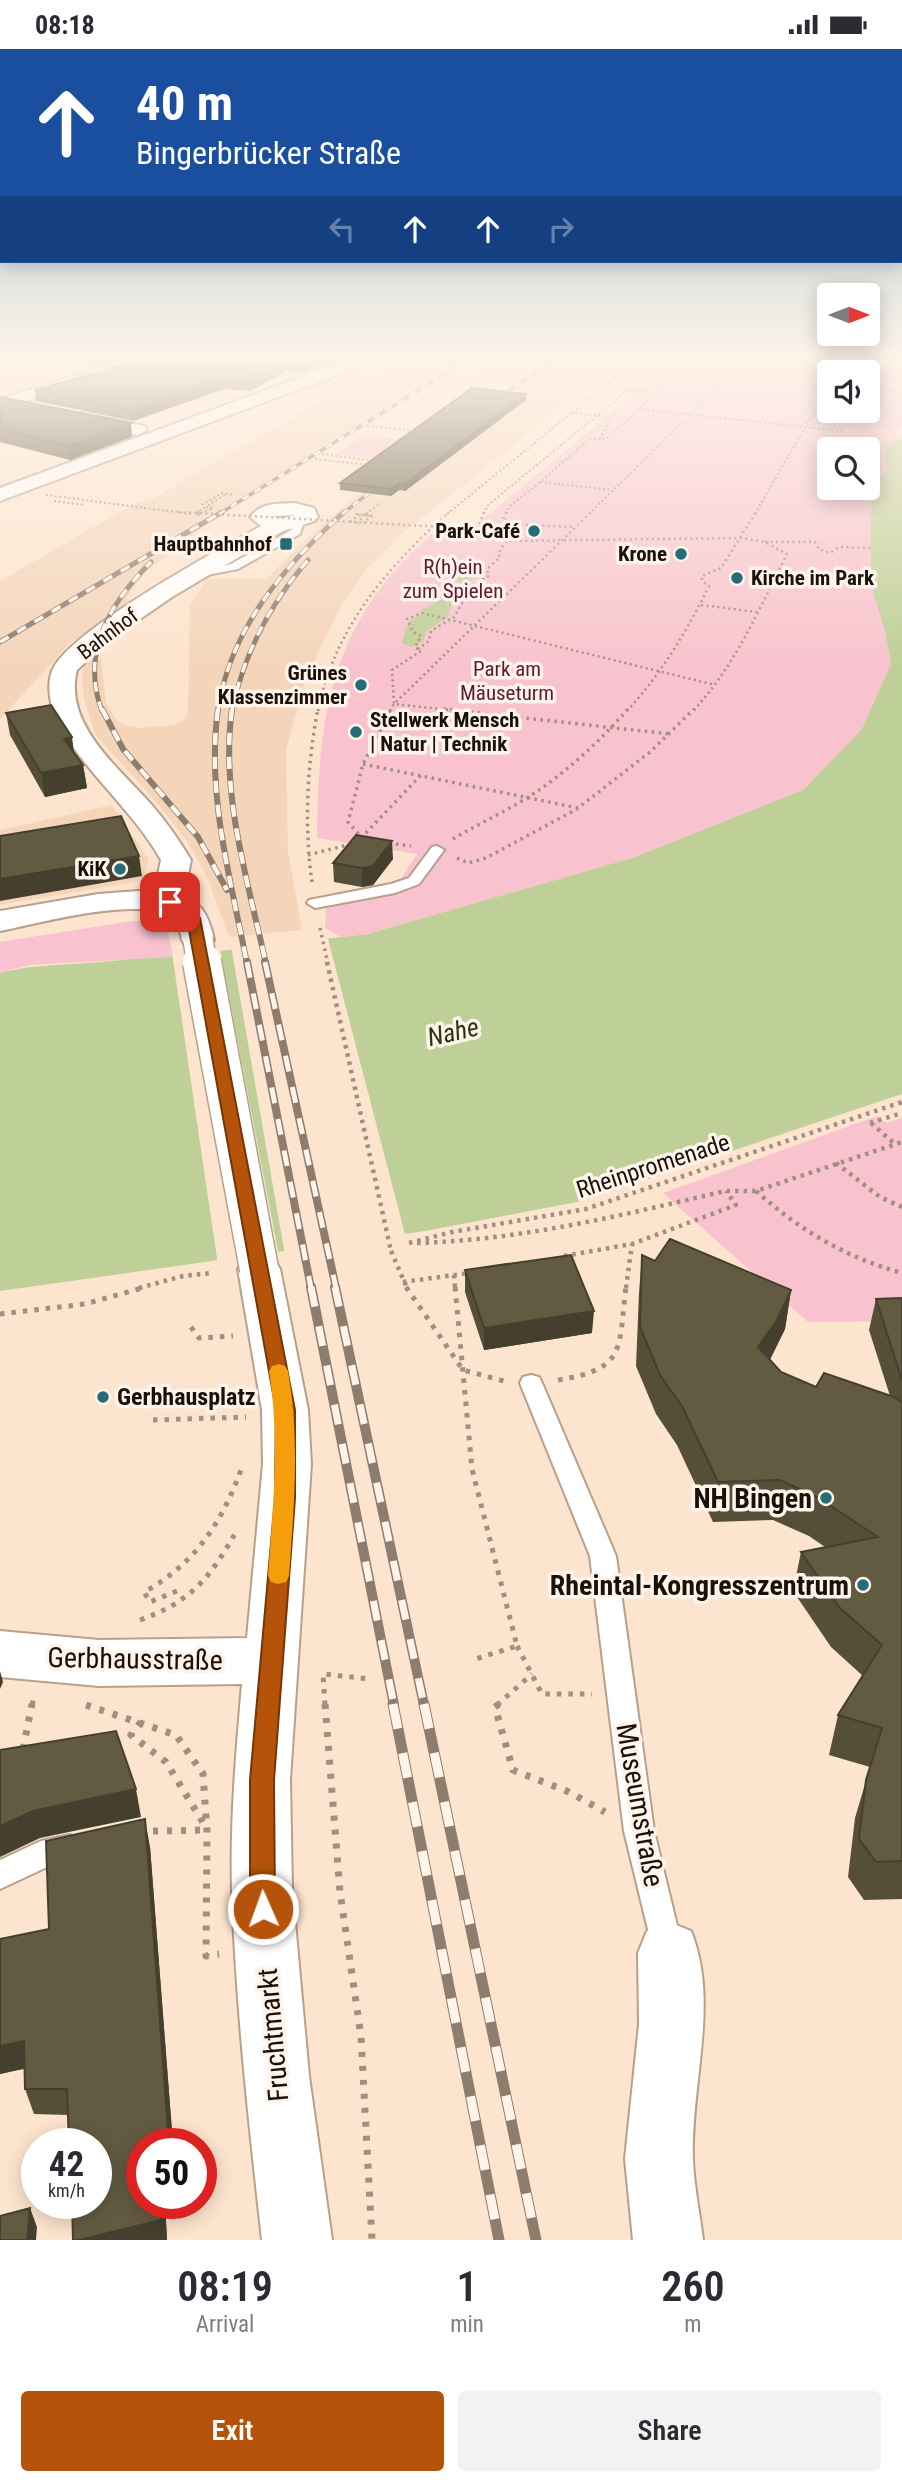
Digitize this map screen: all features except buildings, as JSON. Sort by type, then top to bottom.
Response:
[{"type":"main road","points":[[0,495],[88,462]]},
{"type":"main road","name":"Bahnhof","points":[[158,899],[173,880],[176,860],[141,811],[91,755],[68,719],[62,684],[65,670],[75,656],[108,631],[196,574],[290,523]]},
{"type":"main road","points":[[0,921],[128,899],[158,899]]},
{"type":"main road","name":"Fruchtmarkt","points":[[158,899],[178,904],[189,910],[194,918],[282,1391],[286,1440],[285,1498],[262,1780],[262,1889],[276,2076],[297,2240]]},
{"type":"main road","name":"Gerbhausstraße","points":[[0,1654],[99,1663],[270,1661]]},
{"type":"main road","name":"Museumstraße","points":[[668,2240],[659,2159],[671,2024],[669,1953]]},
{"type":"lane","points":[[314,903],[395,888],[414,881],[437,850]]},
{"type":"lane","name":"Museumstraße","points":[[531,1383],[603,1556],[639,1831],[669,1953]]},
{"type":"lane","points":[[0,1875],[41,1855],[153,1831]]},
{"type":"path","points":[[342,462],[373,466]]},
{"type":"path","points":[[421,775],[361,839],[342,848],[308,855],[312,739],[329,669],[351,621],[376,583],[403,553],[439,519],[510,462]]},
{"type":"path","points":[[541,462],[487,506],[476,533],[498,534],[497,537],[476,538],[741,538],[765,542],[815,542],[819,549],[830,553],[839,547],[870,548]]},
{"type":"path","points":[[509,524],[508,520],[503,520],[509,507],[563,462]]},
{"type":"path","points":[[374,841],[361,839],[348,822],[363,764],[394,704],[642,462]]},
{"type":"path","points":[[437,850],[529,796],[582,758],[611,727],[658,671],[701,605],[709,586],[702,582],[702,576],[721,568],[784,462]]},
{"type":"path","points":[[540,482],[613,490]]},
{"type":"path","points":[[200,512],[202,505],[222,493],[234,495]]},
{"type":"path","points":[[200,512],[213,508],[207,506],[227,494]]},
{"type":"path","points":[[46,495],[200,512],[478,529]]},
{"type":"path","points":[[53,501],[84,505]]},
{"type":"path","points":[[356,523],[381,503]]},
{"type":"path","points":[[356,515],[371,516],[362,523]]},
{"type":"path","points":[[350,523],[359,515],[373,516]]},
{"type":"path","points":[[509,524],[575,527]]},
{"type":"path","points":[[418,649],[429,641],[431,631],[449,619],[472,585],[489,576],[487,569],[500,557],[498,554],[509,524]]},
{"type":"path","points":[[386,842],[437,850],[468,863],[486,857],[578,808],[632,769],[670,734],[715,685],[787,554],[765,542]]},
{"type":"path","points":[[701,605],[757,612]]},
{"type":"path","points":[[394,704],[392,670],[421,651],[415,647],[421,636],[412,632],[407,619],[422,613],[715,685]]},
{"type":"path","points":[[394,704],[670,734]]},
{"type":"path","points":[[363,764],[578,808]]},
{"type":"path","points":[[320,928],[391,1251],[403,1282],[463,1370],[481,1377],[531,1383],[583,1376],[602,1370],[618,1351],[632,1244]]},
{"type":"path","name":"Rheinpromenade","points":[[725,1191],[521,1236],[454,1243],[409,1243],[452,1232],[586,1209],[902,1103]]},
{"type":"path","points":[[895,1144],[870,1123],[902,1113]]},
{"type":"path","points":[[725,1191],[756,1191],[902,1142]]},
{"type":"path","points":[[835,1163],[880,1197],[902,1207]]},
{"type":"path","points":[[563,1256],[632,1244],[736,1205],[725,1191]]},
{"type":"path","points":[[756,1191],[790,1222],[820,1243],[872,1265],[902,1273]]},
{"type":"path","points":[[403,1282],[480,1271]]},
{"type":"path","points":[[0,1314],[86,1304],[183,1276],[212,1273]]},
{"type":"path","points":[[454,1275],[472,1469],[517,1646],[542,1694],[565,1695]]},
{"type":"path","points":[[191,1327],[199,1338],[228,1336]]},
{"type":"path","points":[[153,1420],[257,1416]]},
{"type":"path","points":[[177,1591],[150,1602],[144,1592],[171,1579],[207,1542],[233,1492],[245,1460]]},
{"type":"path","points":[[152,1616],[196,1593]]},
{"type":"path","points":[[472,1660],[517,1646]]},
{"type":"path","points":[[369,1679],[323,1674],[340,1892],[361,2036],[372,2240]]},
{"type":"path","points":[[532,1674],[495,1707],[513,1770],[569,1792]]},
{"type":"path","points":[[23,1752],[23,1739],[36,1690]]},
{"type":"path","points":[[141,1722],[176,1735],[203,1775],[207,1830],[166,1762],[131,1735],[141,1722]]},
{"type":"path","points":[[153,1831],[207,1830]]},
{"type":"shaded area","points":[[215,462],[307,462],[199,530],[144,574],[127,598],[134,600],[70,643],[0,719],[0,581],[137,502],[152,499]]},
{"type":"shaded area","points":[[404,462],[492,462],[404,532],[368,567],[340,607],[305,681],[286,750],[288,851],[302,930],[229,937],[209,882],[189,844],[157,803],[95,734],[84,699],[82,675],[85,660],[101,659],[106,703],[117,721],[140,728],[174,725],[183,720],[188,712],[190,606],[207,579],[266,579],[320,526]]},
{"type":"shaded area","points":[[112,805],[149,860],[143,878],[135,882],[0,905],[0,830]]},
{"type":"green space","name":"Park am Mäuseturm","points":[[552,462],[817,462],[817,500],[872,500],[870,548],[873,593],[885,631],[891,664],[862,729],[803,790],[632,858],[368,934],[341,937],[325,928],[326,908],[391,894],[417,854],[317,838],[319,770],[328,705],[336,674],[363,614],[401,564],[435,531],[466,533]]},
{"type":"green space","name":"Park am Mäuseturm","points":[[880,462],[886,462],[887,468],[880,479]]},
{"type":"green space","points":[[132,921],[147,921],[168,931],[173,957],[29,965],[0,973],[0,942]]},
{"type":"green space","points":[[877,1116],[886,1123],[902,1118],[902,1321],[808,1322],[663,1193]]},
{"type":"water","name":"Nahe","points":[[886,462],[902,462],[902,1094],[582,1201],[425,1231],[0,1291],[0,973],[35,967],[158,958],[368,934],[632,858],[803,790],[862,729],[891,664],[885,631],[873,593],[870,548],[872,500],[880,500],[880,479],[887,468]]},
{"type":"water","points":[[475,567],[477,577],[466,583],[458,593],[448,617],[426,631],[423,642],[411,647],[402,643],[409,621],[424,612],[421,610],[448,596],[460,583],[448,575]]},
{"type":"pier","points":[[327,935],[406,1238],[285,1255],[231,946]]},
{"type":"pier","points":[[220,948],[279,1256],[218,1265],[172,953]]},
{"type":"railway","points":[[219,514],[302,462]]},
{"type":"railway","points":[[342,514],[382,483]]},
{"type":"railway","points":[[0,642],[222,512]]},
{"type":"railway","points":[[218,711],[224,681],[247,626],[281,577],[344,512]]},
{"type":"railway","points":[[232,711],[243,669],[260,631],[281,594],[308,560]]},
{"type":"railway","points":[[102,711],[96,689],[95,669],[103,630],[123,594],[151,562]]},
{"type":"railway","points":[[102,709],[123,749],[198,837],[227,890]]},
{"type":"railway","points":[[218,709],[215,741],[218,805],[247,964]]},
{"type":"railway","points":[[232,709],[229,741],[233,805],[244,869],[266,964]]},
{"type":"railway","points":[[247,962],[311,1288]]},
{"type":"railway","points":[[265,962],[336,1288]]},
{"type":"railway","points":[[311,1287],[394,1705]]},
{"type":"railway","points":[[335,1287],[424,1705]]},
{"type":"railway","points":[[393,1704],[499,2240]]},
{"type":"railway","points":[[424,1704],[536,2240]]},
{"type":"slow traffic","points":[[278,1576],[287,1464],[285,1410],[279,1371]]},
{"type":"place","name":"Park-Café","points":[[534,531]]},
{"type":"place","name":"Hauptbahnhof","points":[[286,544]]},
{"type":"place","name":"Krone","points":[[681,554]]},
{"type":"place","name":"Kirche im Park","points":[[737,578]]},
{"type":"place","name":"Grünes Klassenzimmer","points":[[361,685]]},
{"type":"place","name":"Stellwerk Mensch | Natur | Technik","points":[[356,732]]},
{"type":"place","name":"KiK","points":[[120,869]]},
{"type":"place","name":"Gerbhausplatz","points":[[103,1397]]},
{"type":"place","name":"NH Bingen","points":[[826,1498]]},
{"type":"place","name":"Rheintal-Kongresszentrum","points":[[863,1585]]},
{"type":"route","points":[[170,902],[189,910],[194,918],[285,1410],[285,1498],[262,1780],[263,1909]]},
{"type":"park label","name":"R(h)ein zum Spielen","points":[[453,579]]}]
